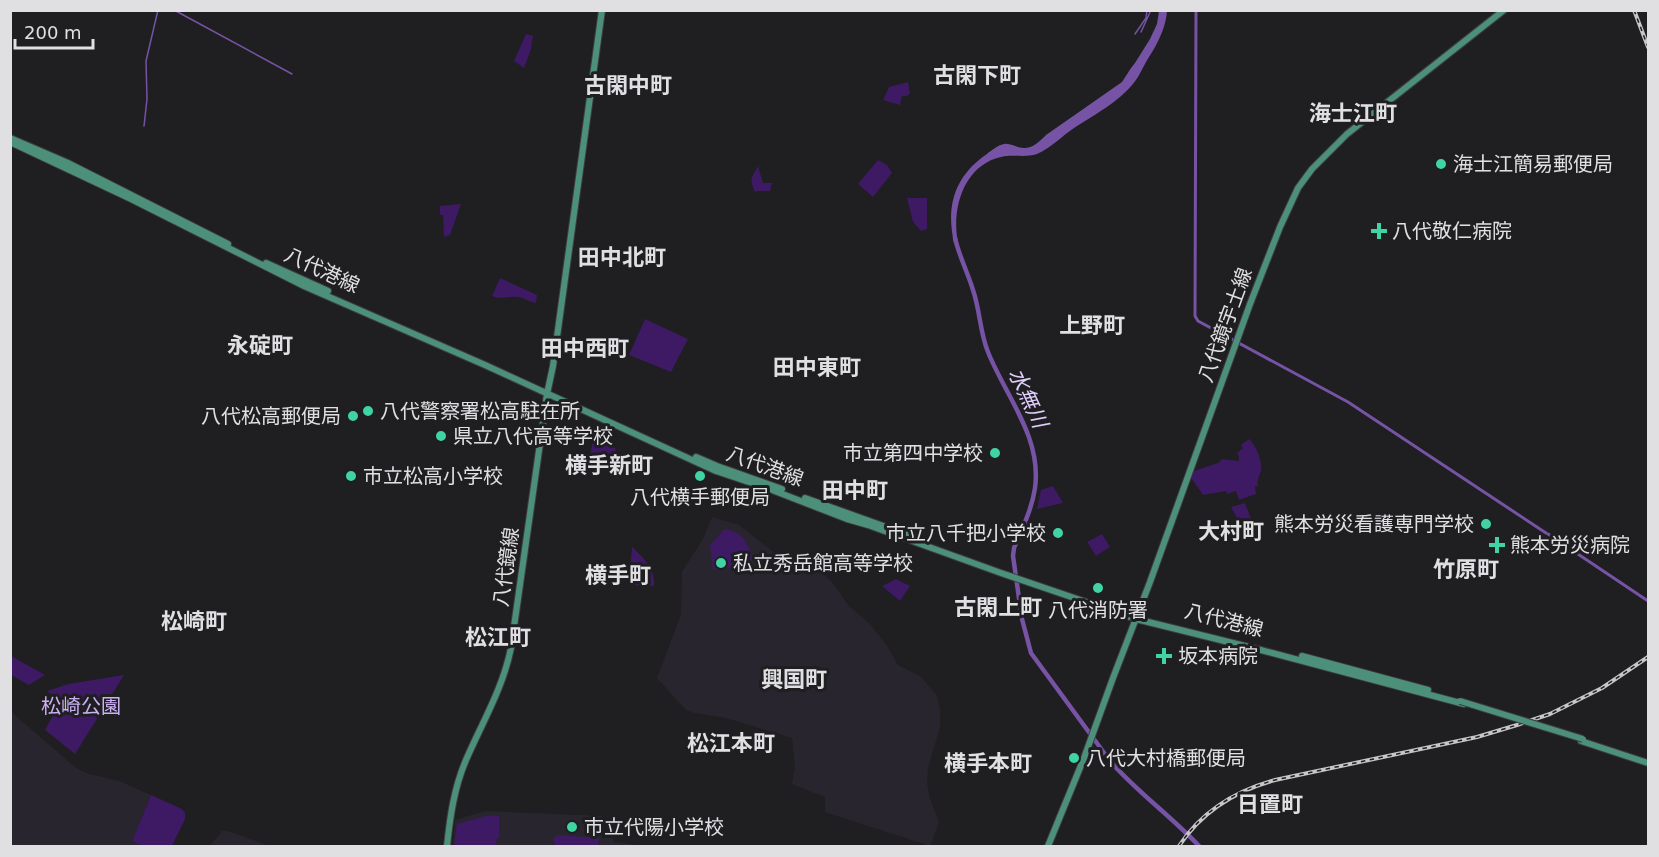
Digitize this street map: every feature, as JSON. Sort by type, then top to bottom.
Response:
[{"type":"main road","name":"八代鏡線","points":[[448,846],[450,813],[457,785],[508,663],[602,10]]},
{"type":"main road","name":"八代鏡宇土線","points":[[1048,846],[1137,617],[1237,340],[1280,227],[1298,189],[1312,169],[1347,134],[1504,10]]},
{"type":"main road","name":"八代港線","points":[[10,138],[68,163],[308,283],[548,393]]},
{"type":"main road","name":"八代港線","points":[[10,142],[122,194],[304,286],[717,466],[1001,571],[1137,617],[1368,678],[1582,740]]},
{"type":"main road","name":"八代港線","points":[[1137,617],[1417,686],[1648,761]]},
{"type":"shaded area","points":[[1159,11],[1167,11],[1158,41],[1138,77],[1125,93],[1037,154],[1001,157],[988,162],[969,179],[959,203],[956,229],[958,242],[954,243],[952,205],[959,184],[966,174],[996,147],[1008,144],[1022,148],[1033,146],[1122,82],[1150,39],[1157,24]]},
{"type":"shaded area","points":[[712,517],[739,525],[780,557],[800,566],[818,570],[832,582],[849,606],[869,623],[886,644],[898,665],[920,676],[936,694],[940,708],[940,727],[928,768],[927,783],[930,799],[939,822],[930,846],[825,812],[825,797],[792,784],[795,767],[792,738],[726,718],[686,710],[657,678],[681,615],[682,572],[703,539]]},
{"type":"shaded area","points":[[10,711],[75,767],[86,773],[119,781],[151,795],[132,841],[143,846],[11,846]]},
{"type":"shaded area","points":[[485,811],[602,816],[602,838],[613,838],[614,842],[638,846],[453,846],[455,820]]},
{"type":"shaded area","points":[[222,831],[228,831],[270,846],[210,846]]},
{"type":"green space","points":[[526,34],[533,36],[524,68],[514,61]]},
{"type":"green space","points":[[908,82],[910,93],[902,96],[900,105],[883,100],[889,87]]},
{"type":"green space","points":[[878,160],[887,165],[892,173],[873,197],[858,184]]},
{"type":"green space","points":[[758,166],[763,183],[772,183],[770,191],[755,192],[752,179]]},
{"type":"green space","points":[[907,198],[927,198],[927,229],[921,231],[913,222]]},
{"type":"green space","points":[[461,204],[450,235],[444,237],[443,215],[440,215],[440,206]]},
{"type":"green space","points":[[500,278],[537,295],[536,303],[518,297],[492,296]]},
{"type":"green space","points":[[645,319],[688,339],[671,372],[629,355]]},
{"type":"green space","points":[[593,439],[615,448],[619,461],[588,469]]},
{"type":"green space","points":[[1249,439],[1261,463],[1258,486],[1255,486],[1256,494],[1239,500],[1236,491],[1227,494],[1226,491],[1203,495],[1191,478],[1194,471],[1218,463],[1222,459],[1239,461],[1237,453],[1243,448],[1241,445]]},
{"type":"green space","points":[[1053,486],[1063,503],[1037,509],[1041,490]]},
{"type":"green space","points":[[1245,503],[1253,530],[1250,531],[1244,528],[1231,507]]},
{"type":"green space","points":[[725,529],[741,536],[754,561],[740,566],[713,570],[710,545]]},
{"type":"green space","points":[[1102,534],[1110,547],[1096,556],[1087,542]]},
{"type":"green space","points":[[632,547],[651,569],[654,586],[629,585]]},
{"type":"green space","points":[[896,579],[910,586],[900,601],[882,586]]},
{"type":"green space","points":[[11,656],[45,675],[29,685],[11,675]]},
{"type":"green space","name":"松崎公園","points":[[124,675],[75,754],[45,730],[60,702],[47,691],[68,684]]},
{"type":"green space","points":[[151,795],[182,809],[185,813],[185,819],[172,846],[143,846],[132,841]]},
{"type":"green space","points":[[486,816],[499,816],[499,838],[497,838],[496,846],[454,846],[457,824]]},
{"type":"green space","points":[[557,835],[599,838],[598,846],[555,846],[553,839]]},
{"type":"waterway","points":[[144,126],[147,99],[146,61],[158,10]]},
{"type":"waterway","points":[[174,10],[292,74]]},
{"type":"waterway","points":[[1135,34],[1146,18],[1147,10]]},
{"type":"waterway","points":[[1141,32],[1151,10]]},
{"type":"waterway","points":[[1196,10],[1195,316],[1198,321],[1348,402],[1546,533]]},
{"type":"waterway","name":"水無川","points":[[955,238],[971,284],[988,352],[1021,418],[1033,452],[1036,469],[1034,496],[1013,556],[1022,619],[1031,653],[1110,761],[1199,846]]},
{"type":"waterway","points":[[1548,534],[1648,601]]},
{"type":"railway","points":[[1634,10],[1648,47]]},
{"type":"railway","points":[[1179,846],[1198,822],[1221,804],[1246,790],[1275,780],[1477,737],[1517,725],[1550,714],[1602,688],[1648,657]]},
{"type":"place","name":"海士江簡易郵便局","points":[[1441,164]]},
{"type":"place","name":"八代敬仁病院","points":[[1379,231]]},
{"type":"place","name":"八代警察署松高駐在所","points":[[368,411]]},
{"type":"place","name":"八代松高郵便局","points":[[353,416]]},
{"type":"place","name":"県立八代高等学校","points":[[441,436]]},
{"type":"place","name":"市立第四中学校","points":[[995,453]]},
{"type":"place","name":"市立松高小学校","points":[[351,476]]},
{"type":"place","name":"八代横手郵便局","points":[[700,476]]},
{"type":"place","name":"熊本労災看護専門学校","points":[[1486,524]]},
{"type":"place","name":"市立八千把小学校","points":[[1058,533]]},
{"type":"place","name":"熊本労災病院","points":[[1497,545]]},
{"type":"place","name":"私立秀岳館高等学校","points":[[721,563]]},
{"type":"place","name":"八代消防署","points":[[1098,588]]},
{"type":"place","name":"坂本病院","points":[[1164,656]]},
{"type":"place","name":"八代大村橋郵便局","points":[[1074,758]]},
{"type":"place","name":"市立代陽小学校","points":[[572,827]]},
{"type":"district","name":"古閑下町","points":[[977,75]]},
{"type":"district","name":"古閑中町","points":[[628,85]]},
{"type":"district","name":"海士江町","points":[[1353,113]]},
{"type":"district","name":"田中北町","points":[[622,257]]},
{"type":"district","name":"上野町","points":[[1092,325]]},
{"type":"district","name":"永碇町","points":[[260,345]]},
{"type":"district","name":"田中西町","points":[[585,348]]},
{"type":"district","name":"田中東町","points":[[817,367]]},
{"type":"district","name":"横手新町","points":[[609,465]]},
{"type":"district","name":"田中町","points":[[855,490]]},
{"type":"district","name":"大村町","points":[[1231,531]]},
{"type":"district","name":"竹原町","points":[[1466,569]]},
{"type":"district","name":"横手町","points":[[618,575]]},
{"type":"district","name":"古閑上町","points":[[998,607]]},
{"type":"district","name":"松崎町","points":[[194,621]]},
{"type":"district","name":"松江町","points":[[498,637]]},
{"type":"district","name":"興国町","points":[[794,679]]},
{"type":"district","name":"松江本町","points":[[731,743]]},
{"type":"district","name":"横手本町","points":[[988,763]]},
{"type":"district","name":"日置町","points":[[1270,804]]}]
